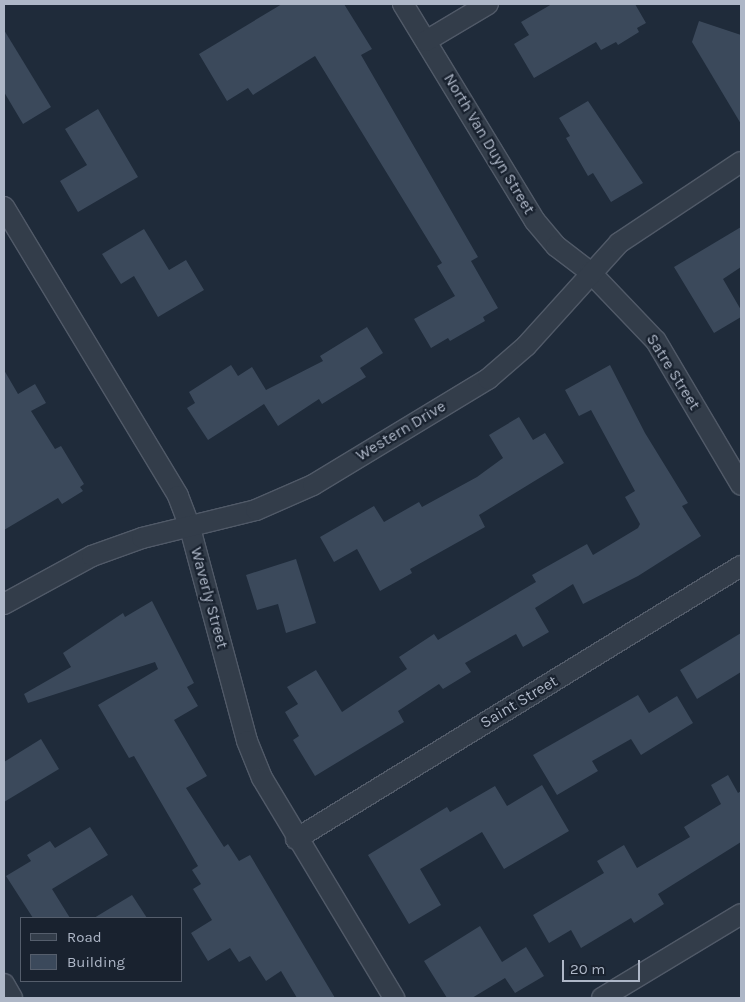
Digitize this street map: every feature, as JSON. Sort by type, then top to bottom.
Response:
[{"type":"street","name":"North Van Duyn Street","points":[[403,4],[535,221],[556,246],[590,272]]},
{"type":"street","points":[[426,41],[488,4]]},
{"type":"street","name":"Western Drive","points":[[4,604],[92,556],[142,538],[190,528],[256,510],[296,494],[488,379],[526,346],[590,272],[632,233],[741,162]]},
{"type":"street","name":"Waverly Street","points":[[4,207],[178,496],[190,528],[248,741],[262,778],[296,839],[394,998]]},
{"type":"street","name":"Satre Street","points":[[590,272],[656,341],[741,485]]},
{"type":"street","name":"Saint Street","points":[[296,839],[741,566]]},
{"type":"street","points":[[602,998],[741,914]]},
{"type":"street","points":[[4,984],[12,998]]},
{"type":"building","points":[[282,4],[344,4],[372,49],[361,55],[478,257],[471,261],[498,308],[483,317],[485,321],[450,341],[448,338],[431,348],[414,319],[455,296],[437,266],[442,263],[315,56],[253,95],[248,88],[227,101],[199,54]]},
{"type":"building","points":[[552,4],[635,4],[646,23],[637,28],[639,32],[618,45],[616,42],[601,50],[596,42],[534,78],[514,44],[529,35],[521,22]]},
{"type":"building","points":[[699,21],[741,35],[741,124],[692,42]]},
{"type":"building","points":[[4,30],[51,107],[23,124],[4,92]]},
{"type":"building","points":[[588,101],[643,183],[611,202],[593,173],[588,176],[566,138],[570,136],[559,118]]},
{"type":"building","points":[[98,109],[138,177],[78,212],[60,181],[87,165],[65,129]]},
{"type":"building","points":[[741,227],[741,267],[723,279],[741,310],[741,317],[714,333],[674,267]]},
{"type":"building","points":[[144,229],[169,270],[186,260],[204,290],[158,317],[134,276],[121,284],[102,254]]},
{"type":"building","points":[[367,327],[383,353],[360,368],[366,377],[322,404],[319,399],[278,426],[264,404],[208,440],[187,408],[195,403],[189,392],[231,365],[238,376],[252,367],[266,390],[323,361],[320,356]]},
{"type":"building","points":[[610,365],[645,433],[688,503],[682,506],[701,536],[638,576],[583,604],[573,584],[535,608],[549,632],[523,647],[516,634],[465,663],[471,672],[443,689],[439,684],[398,711],[404,722],[315,776],[293,740],[299,736],[285,712],[298,704],[287,687],[316,670],[342,712],[407,669],[399,657],[434,634],[438,640],[536,582],[532,575],[587,544],[593,555],[638,528],[640,524],[625,497],[635,491],[591,410],[579,416],[565,390]]},
{"type":"building","points":[[4,370],[18,394],[35,384],[46,403],[31,411],[55,449],[61,446],[84,484],[80,487],[83,491],[62,504],[58,498],[4,530]]},
{"type":"building","points":[[519,417],[533,440],[545,433],[564,463],[479,515],[485,527],[410,569],[412,573],[380,591],[357,549],[334,562],[320,537],[374,506],[384,522],[419,502],[422,507],[477,477],[503,458],[489,435]]},
{"type":"building","points":[[296,559],[316,623],[286,633],[278,604],[257,610],[246,575]]},
{"type":"building","points":[[152,601],[194,683],[187,687],[198,706],[174,720],[207,776],[186,788],[224,847],[228,844],[239,861],[250,855],[335,998],[297,998],[281,971],[266,981],[250,956],[239,962],[230,948],[208,961],[191,933],[212,920],[193,889],[201,884],[192,870],[198,866],[134,756],[129,758],[98,705],[158,669],[155,662],[28,703],[24,694],[71,667],[63,653],[123,613],[125,617]]},
{"type":"building","points":[[741,633],[741,672],[697,699],[680,670]]},
{"type":"building","points":[[638,695],[649,713],[677,696],[693,723],[641,755],[631,739],[592,761],[598,771],[557,795],[533,755]]},
{"type":"building","points":[[41,739],[59,769],[4,802],[4,762]]},
{"type":"building","points":[[728,775],[738,793],[741,791],[741,842],[658,894],[664,904],[634,923],[631,918],[581,948],[571,930],[549,943],[533,915],[604,873],[597,861],[624,845],[637,868],[690,837],[684,827],[721,804],[711,785]]},
{"type":"building","points":[[542,785],[569,831],[504,869],[482,832],[420,869],[441,905],[409,924],[368,855],[447,807],[450,812],[495,786],[507,806]]},
{"type":"building","points":[[90,827],[108,855],[52,889],[69,917],[32,917],[6,876],[31,861],[27,855],[50,841],[55,848]]},
{"type":"building","points":[[132,895],[146,917],[96,917]]},
{"type":"building","points":[[480,926],[502,962],[526,947],[544,976],[515,993],[505,978],[472,998],[447,998],[424,961]]}]
